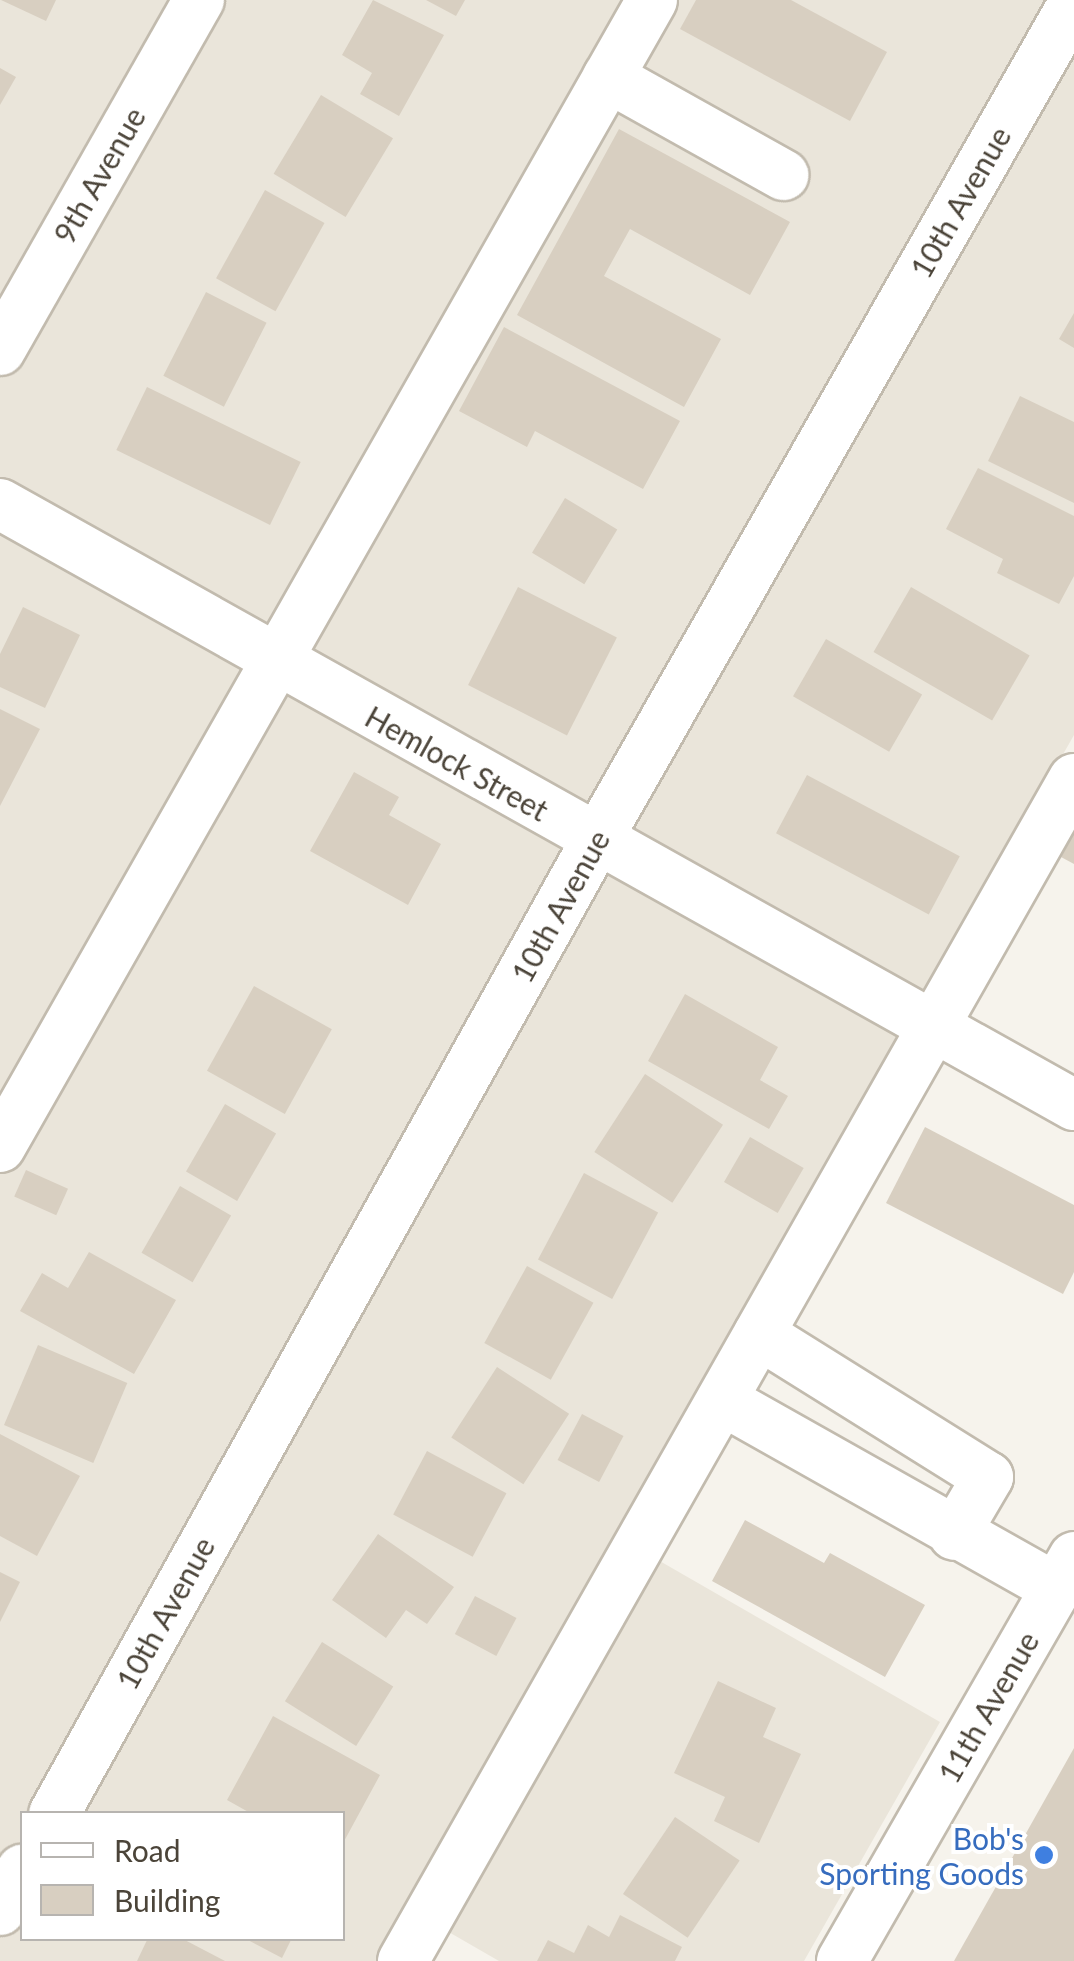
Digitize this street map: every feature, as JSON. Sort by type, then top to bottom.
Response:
[{"type":"street","name":"9th Avenue","points":[[0,350],[199,0]]},
{"type":"street","points":[[0,1147],[652,0]]},
{"type":"street","name":"10th Avenue","points":[[56,1811],[596,841],[1074,3]]},
{"type":"street","points":[[608,77],[783,176]]},
{"type":"street","name":"Hemlock Street","points":[[0,504],[596,841],[1074,1105]]},
{"type":"street","points":[[403,1961],[1074,779]]},
{"type":"street","points":[[759,1334],[988,1477],[954,1535]]},
{"type":"street","points":[[722,1400],[954,1535],[1065,1572]]},
{"type":"street","name":"11th Avenue","points":[[842,1961],[1065,1572]]},
{"type":"street","points":[[0,1910],[20,1874]]},
{"type":"shaded area","points":[[0,0],[1074,0],[1074,735],[618,1537],[940,1722],[804,1961],[499,1961],[414,1912],[385,1961],[0,1961]]},
{"type":"building","points":[[1,0],[56,0],[46,21]]},
{"type":"building","points":[[373,0],[444,35],[399,116],[360,94],[372,73],[342,55]]},
{"type":"building","points":[[426,0],[465,0],[456,16]]},
{"type":"building","points":[[696,0],[791,0],[887,52],[850,121],[680,29]]},
{"type":"building","points":[[0,68],[16,77],[0,105]]},
{"type":"building","points":[[321,95],[393,138],[346,217],[274,174]]},
{"type":"building","points":[[619,129],[790,222],[750,295],[630,229],[604,276],[721,339],[684,407],[517,315]]},
{"type":"building","points":[[265,190],[324,223],[276,311],[216,278]]},
{"type":"building","points":[[206,292],[267,323],[224,407],[163,376]]},
{"type":"building","points":[[1074,313],[1074,348],[1059,339]]},
{"type":"building","points":[[504,327],[680,421],[643,489],[535,431],[527,447],[459,411]]},
{"type":"building","points":[[147,387],[301,462],[270,525],[116,450]]},
{"type":"building","points":[[1020,396],[1074,422],[1074,503],[988,461]]},
{"type":"building","points":[[978,468],[1074,516],[1074,576],[1059,604],[997,573],[1003,559],[946,529]]},
{"type":"building","points":[[565,498],[617,529],[584,584],[532,553]]},
{"type":"building","points":[[518,587],[617,637],[567,735],[468,685]]},
{"type":"building","points":[[911,587],[1030,656],[992,720],[874,652]]},
{"type":"building","points":[[23,607],[80,635],[45,708],[0,687],[0,654]]},
{"type":"building","points":[[826,639],[922,694],[889,752],[793,696]]},
{"type":"building","points":[[0,709],[40,729],[0,806]]},
{"type":"building","points":[[354,772],[399,797],[389,815],[441,844],[408,905],[310,851]]},
{"type":"building","points":[[807,775],[960,856],[929,914],[776,833]]},
{"type":"building","points":[[1074,833],[1074,864],[1061,857]]},
{"type":"building","points":[[254,986],[332,1029],[285,1114],[207,1071]]},
{"type":"building","points":[[685,994],[778,1047],[760,1080],[788,1096],[769,1129],[648,1061]]},
{"type":"building","points":[[645,1074],[723,1125],[672,1203],[594,1152]]},
{"type":"building","points":[[225,1104],[276,1134],[237,1201],[186,1172]]},
{"type":"building","points":[[925,1127],[1074,1205],[1074,1272],[1063,1294],[886,1203]]},
{"type":"building","points":[[750,1137],[804,1168],[778,1213],[724,1182]]},
{"type":"building","points":[[26,1170],[68,1189],[56,1215],[14,1196]]},
{"type":"building","points":[[584,1173],[658,1212],[612,1299],[538,1260]]},
{"type":"building","points":[[180,1186],[231,1216],[193,1282],[142,1253]]},
{"type":"building","points":[[89,1252],[176,1300],[134,1374],[20,1311],[42,1273],[68,1288]]},
{"type":"building","points":[[527,1266],[593,1303],[551,1380],[484,1343]]},
{"type":"building","points":[[38,1345],[127,1383],[93,1463],[4,1425]]},
{"type":"building","points":[[497,1367],[569,1414],[523,1484],[451,1437]]},
{"type":"building","points":[[582,1414],[623,1436],[599,1482],[558,1460]]},
{"type":"building","points":[[0,1434],[80,1476],[37,1556],[0,1536]]},
{"type":"building","points":[[427,1451],[506,1493],[473,1557],[393,1515]]},
{"type":"building","points":[[745,1520],[824,1563],[830,1553],[925,1605],[885,1677],[712,1581]]},
{"type":"building","points":[[378,1534],[454,1587],[427,1624],[406,1610],[386,1638],[332,1600]]},
{"type":"building","points":[[0,1572],[20,1582],[0,1622]]},
{"type":"building","points":[[475,1596],[516,1618],[496,1656],[455,1634]]},
{"type":"building","points":[[322,1642],[393,1687],[356,1746],[285,1701]]},
{"type":"building","points":[[718,1681],[776,1708],[763,1737],[801,1754],[759,1843],[714,1821],[725,1797],[674,1773]]},
{"type":"building","points":[[273,1716],[380,1775],[345,1839],[345,1811],[247,1811],[227,1800]]},
{"type":"building","name":"Bob's Sporting Goods","points":[[1074,1748],[1074,1961],[954,1961]]},
{"type":"building","points":[[675,1817],[740,1861],[688,1938],[623,1894]]},
{"type":"building","points":[[620,1915],[682,1947],[675,1961],[537,1961],[548,1940],[574,1953],[588,1925],[609,1937]]},
{"type":"building","points":[[147,1941],[187,1941],[225,1961],[137,1961]]},
{"type":"building","points":[[250,1941],[290,1941],[282,1958]]},
{"type":"place","name":"Bob's Sporting Goods","points":[[1044,1855]]}]
